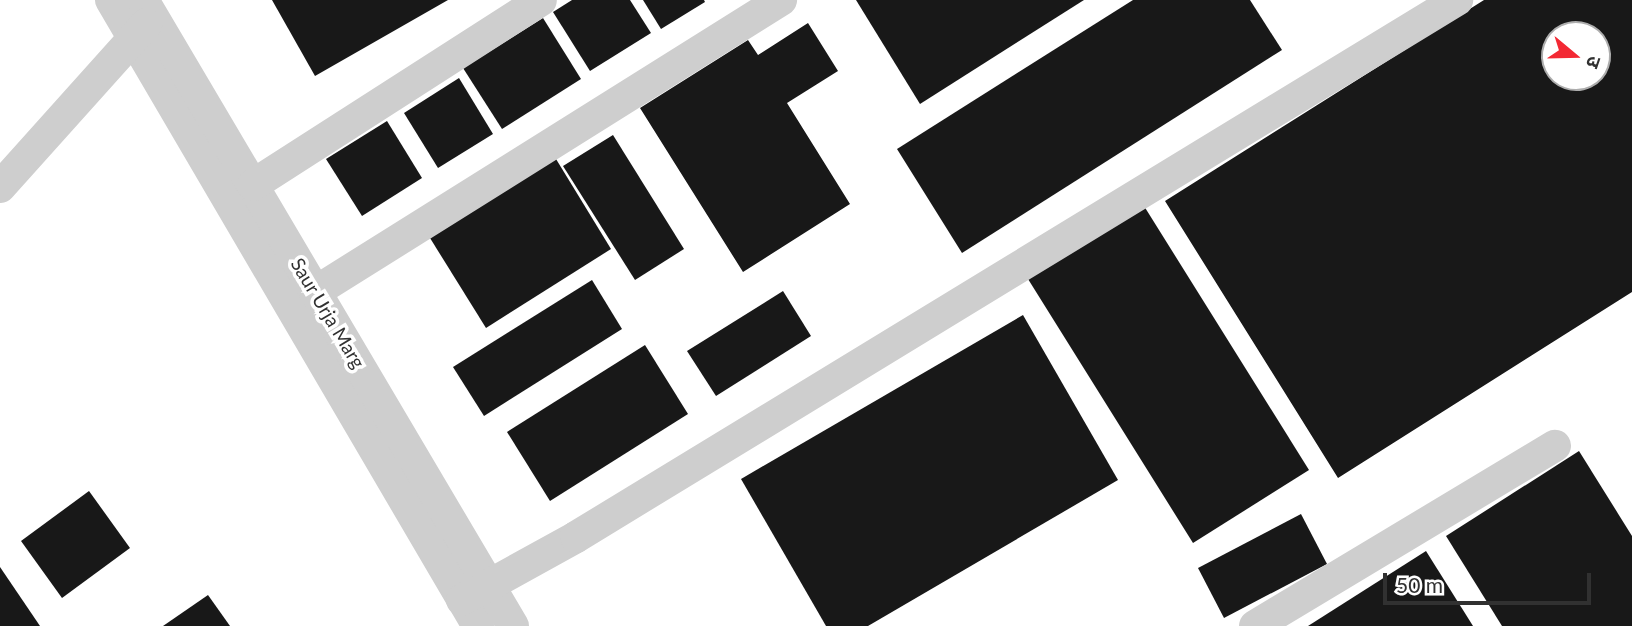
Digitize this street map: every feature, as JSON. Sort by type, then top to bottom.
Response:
[{"type":"street","name":"Saur Urja Marg","points":[[111,0],[143,18],[253,186],[315,292],[361,397]]},
{"type":"street","points":[[253,186],[541,0]]},
{"type":"street","points":[[315,292],[780,0]]},
{"type":"street","points":[[476,604],[576,537],[1457,0]]},
{"type":"street","name":"Saur Urja Marg","points":[[143,18],[361,397],[476,604],[513,626]]},
{"type":"street","points":[[0,187],[143,18]]},
{"type":"street","points":[[1255,626],[1555,446]]},
{"type":"building","points":[[272,0],[448,0],[315,76]]},
{"type":"building","points":[[572,0],[630,0],[651,33],[590,71],[553,12]]},
{"type":"building","points":[[643,0],[704,0],[705,2],[661,29]]},
{"type":"building","points":[[856,0],[1084,0],[920,104]]},
{"type":"building","points":[[1133,0],[1250,0],[1282,50],[962,253],[897,149]]},
{"type":"building","points":[[1484,0],[1632,0],[1632,292],[1338,478],[1165,201]]},
{"type":"building","points":[[543,18],[581,79],[502,129],[463,68]]},
{"type":"building","points":[[808,23],[838,71],[787,103],[850,204],[743,272],[640,108],[748,40],[758,55]]},
{"type":"building","points":[[459,78],[493,134],[438,168],[404,113]]},
{"type":"building","points":[[387,121],[422,178],[362,216],[326,159]]},
{"type":"building","points":[[613,135],[684,249],[635,280],[563,166]]},
{"type":"building","points":[[556,159],[611,249],[486,328],[430,238]]},
{"type":"building","points":[[1144,206],[1309,470],[1193,543],[1028,279]]},
{"type":"building","points":[[592,280],[622,329],[484,416],[453,367]]},
{"type":"building","points":[[783,291],[811,336],[716,396],[687,351]]},
{"type":"building","points":[[1023,315],[1118,480],[868,626],[826,626],[741,479]]},
{"type":"building","points":[[645,345],[688,414],[550,501],[507,432]]},
{"type":"building","points":[[1579,451],[1632,536],[1632,626],[1502,626],[1446,536]]},
{"type":"building","points":[[89,491],[130,548],[62,598],[21,541]]},
{"type":"building","points":[[1301,514],[1327,564],[1224,618],[1198,568]]},
{"type":"building","points":[[1426,551],[1473,626],[1308,626]]},
{"type":"building","points":[[0,567],[40,626],[0,626]]},
{"type":"building","points":[[208,595],[230,626],[163,626]]}]
